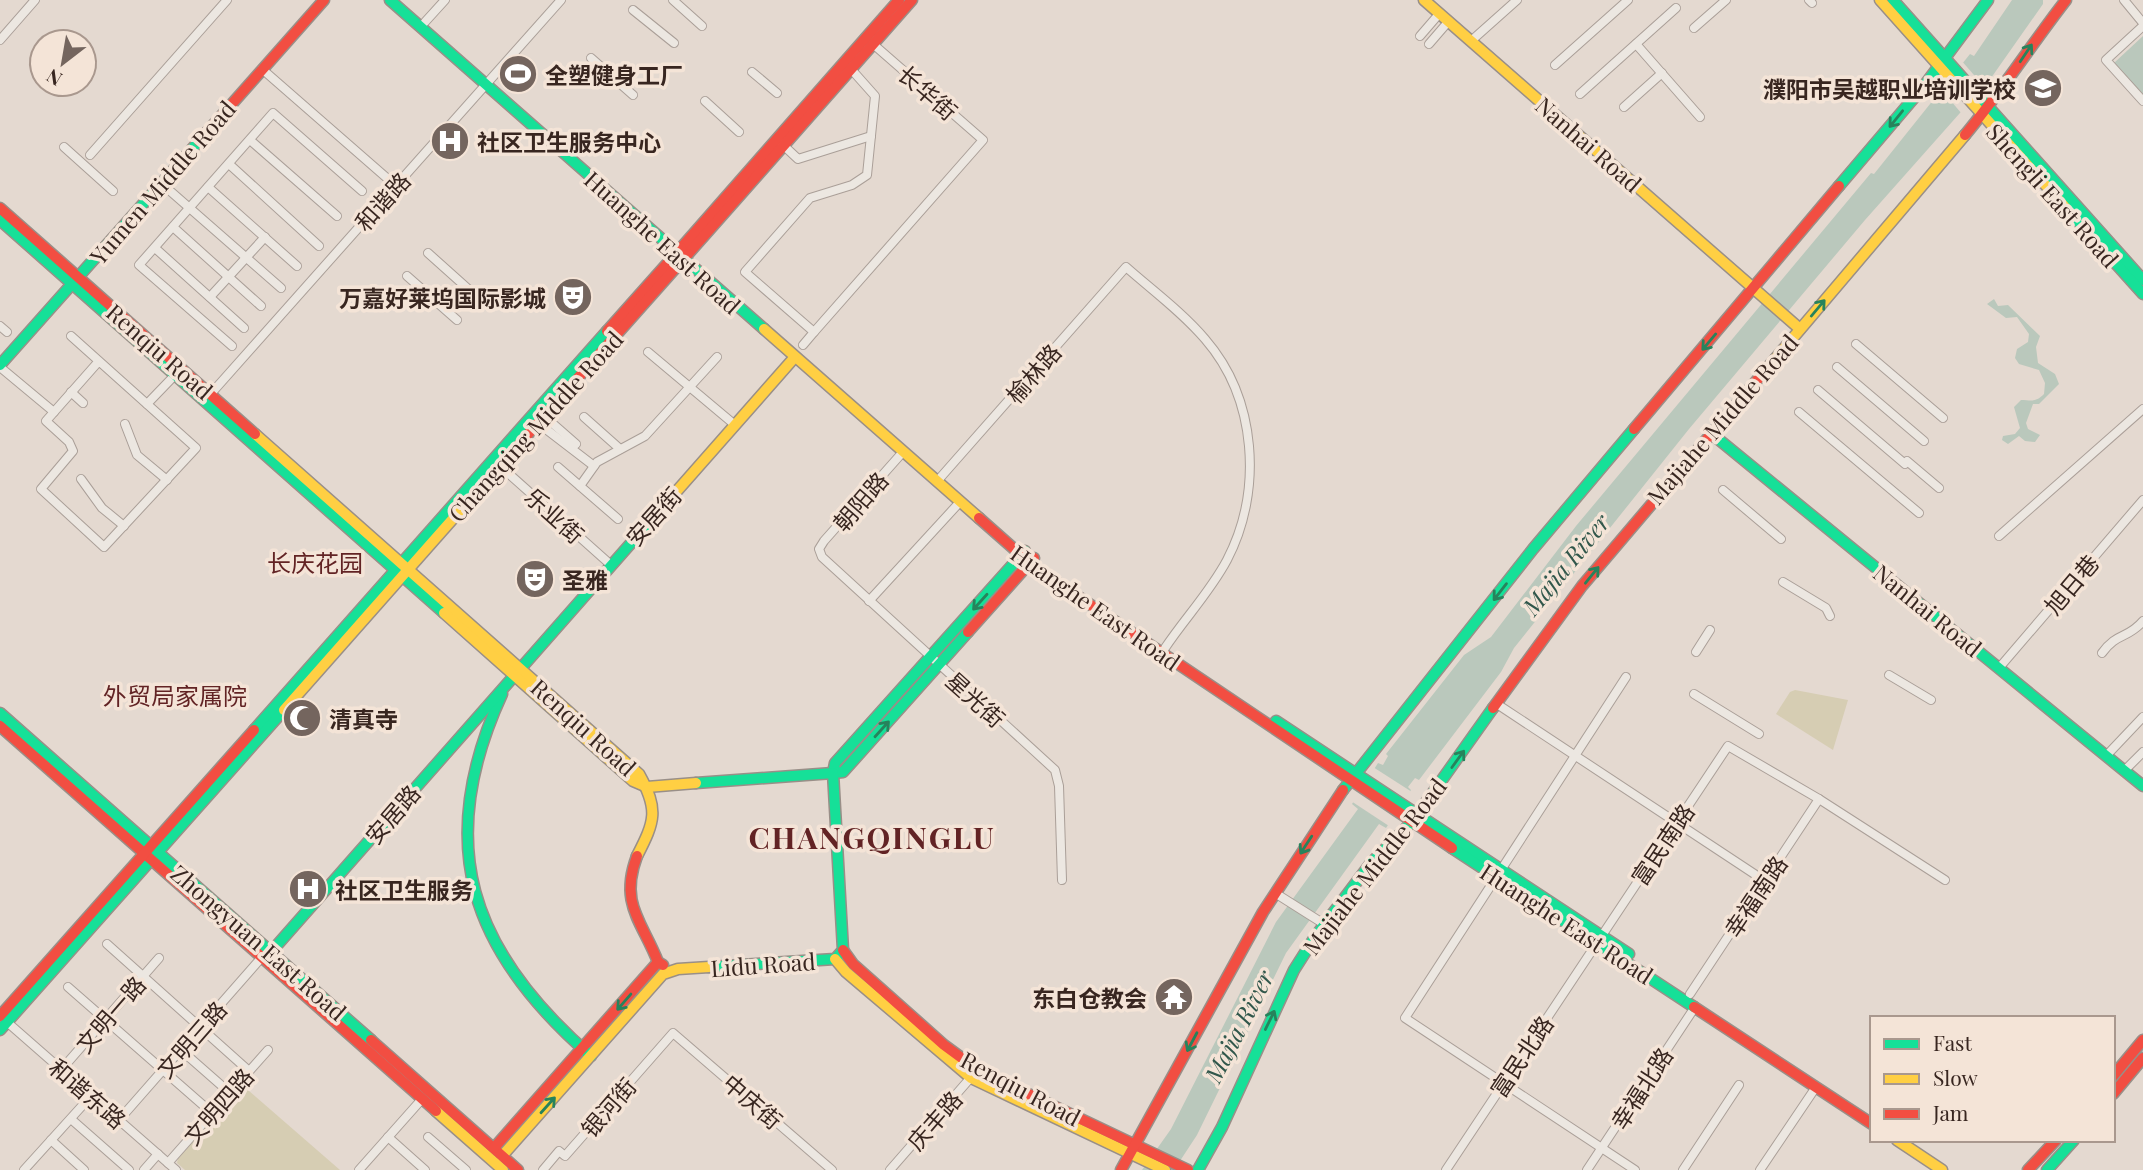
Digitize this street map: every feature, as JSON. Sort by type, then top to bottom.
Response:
[{"type":"street","points":[[0,40],[35,0]]},
{"type":"street","points":[[90,155],[227,0]]},
{"type":"street","name":"Yumen Middle Road","points":[[0,366],[324,0]]},
{"type":"street","name":"Huanghe East Road","points":[[390,0],[488,82],[1027,557],[1352,777]]},
{"type":"street","name":"Huanghe East Road","points":[[401,0],[488,82]]},
{"type":"street","points":[[425,22],[445,0]]},
{"type":"street","name":"和谐路","points":[[207,398],[561,0]]},
{"type":"street","points":[[673,0],[702,26]]},
{"type":"street","name":"Changqing Middle Road","points":[[2,1023],[780,143],[899,0]]},
{"type":"street","name":"Changqing Middle Road","points":[[780,143],[912,0]]},
{"type":"street","name":"Nanhai Road","points":[[1424,0],[1800,329]]},
{"type":"street","points":[[1471,41],[1517,0]]},
{"type":"street","points":[[1555,65],[1628,0]]},
{"type":"street","points":[[1694,28],[1726,0]]},
{"type":"street","name":"Shengli East Road","points":[[1880,0],[1941,62]]},
{"type":"street","name":"Shengli East Road","points":[[1893,0],[1952,75],[2143,280]]},
{"type":"street","points":[[1121,1170],[1139,1152],[1275,893],[1352,777],[1533,549],[1756,293],[1988,0]]},
{"type":"street","name":"Majiahe Middle Road","points":[[1198,1170],[1222,1127],[1294,970],[1321,923],[1371,863],[1415,818],[1497,704],[1532,650],[1582,586],[1983,109],[2066,0]]},
{"type":"street","points":[[2124,0],[2143,25],[2106,60],[2143,101]]},
{"type":"street","points":[[1580,94],[1676,8]]},
{"type":"street","points":[[634,10],[674,43]]},
{"type":"street","points":[[1420,36],[1444,18]]},
{"type":"street","points":[[1429,44],[1444,18]]},
{"type":"street","name":"长华街","points":[[814,332],[983,140],[873,44]]},
{"type":"street","points":[[1636,44],[1700,117]]},
{"type":"street","points":[[591,58],[633,95]]},
{"type":"street","points":[[262,69],[396,186]]},
{"type":"street","points":[[803,345],[814,332],[745,272],[810,198],[863,179],[870,170],[875,96],[851,69]]},
{"type":"street","points":[[752,72],[777,93]]},
{"type":"street","points":[[1624,107],[1662,73]]},
{"type":"street","points":[[705,102],[738,132]]},
{"type":"street","name":"Shengli East Road","points":[[1983,109],[2143,294]]},
{"type":"street","points":[[232,346],[139,265],[273,113],[362,191]]},
{"type":"street","points":[[780,143],[798,159],[872,136]]},
{"type":"street","points":[[250,140],[337,216]]},
{"type":"street","points":[[64,146],[113,191]]},
{"type":"street","points":[[229,164],[319,246]]},
{"type":"street","points":[[161,183],[281,288]]},
{"type":"street","points":[[208,187],[297,266]]},
{"type":"street","name":"Renqiu Road","points":[[0,208],[174,376],[207,398]]},
{"type":"street","name":"Renqiu Road","points":[[0,220],[74,281],[516,672],[639,774],[647,787]]},
{"type":"street","points":[[173,228],[261,306]]},
{"type":"street","points":[[210,298],[265,237]]},
{"type":"street","points":[[155,248],[244,328]]},
{"type":"street","points":[[428,253],[476,296]]},
{"type":"street","name":"Huanghe East Road","points":[[682,254],[794,358],[958,503],[1027,557],[1870,1123]]},
{"type":"street","name":"Changqing Middle Road","points":[[401,569],[541,419],[682,254]]},
{"type":"street","name":"榆林路","points":[[940,478],[1126,267],[1206,340],[1234,388],[1248,434],[1249,493],[1235,543],[1212,583],[1165,648]]},
{"type":"street","points":[[407,276],[457,320]]},
{"type":"street","points":[[71,336],[99,361],[147,404],[196,448],[104,547],[41,489],[73,451],[69,442],[46,421],[99,361]]},
{"type":"street","points":[[1856,344],[1943,418]]},
{"type":"street","points":[[648,352],[735,425]]},
{"type":"street","points":[[580,486],[595,464],[645,436],[718,357]]},
{"type":"street","name":"安居街","points":[[516,672],[794,358]]},
{"type":"street","points":[[0,366],[54,412]]},
{"type":"street","points":[[1837,368],[1924,441]]},
{"type":"street","points":[[147,404],[174,376]]},
{"type":"street","points":[[1818,390],[1938,488]]},
{"type":"street","points":[[71,392],[83,403]]},
{"type":"street","points":[[1999,536],[2143,410]]},
{"type":"street","points":[[1799,412],[1919,513]]},
{"type":"street","points":[[584,417],[620,449]]},
{"type":"street","points":[[541,419],[595,464]]},
{"type":"street","points":[[125,424],[137,455],[167,480]]},
{"type":"street","name":"Nanhai Road","points":[[1712,434],[2143,786]]},
{"type":"street","name":"朝阳路","points":[[819,549],[902,453]]},
{"type":"street","name":"乐业街","points":[[499,465],[611,565]]},
{"type":"street","points":[[558,467],[618,519]]},
{"type":"street","points":[[81,479],[96,501],[124,526]]},
{"type":"street","points":[[1723,490],[1781,539]]},
{"type":"street","name":"旭日巷","points":[[1999,668],[2143,500]]},
{"type":"street","points":[[869,601],[958,503]]},
{"type":"street","name":"星光街","points":[[819,549],[822,557],[1058,775],[1062,880]]},
{"type":"street","points":[[833,773],[835,763],[930,657],[1027,557]]},
{"type":"street","points":[[671,971],[658,962],[653,946],[635,918],[629,886],[639,853],[654,828],[655,817],[647,787],[843,772],[939,665],[1027,557]]},
{"type":"street","points":[[1783,582],[1826,608],[1830,616]]},
{"type":"street","points":[[2102,653],[2112,639],[2133,633],[2143,621]]},
{"type":"street","points":[[1696,652],[1710,630]]},
{"type":"street","points":[[516,672],[493,710],[474,760],[467,832],[471,876],[491,934],[510,970],[547,1018],[587,1053]]},
{"type":"street","name":"安居路","points":[[266,955],[516,672]]},
{"type":"street","points":[[1889,675],[1931,700]]},
{"type":"street","points":[[1626,677],[1405,1018],[1635,1170]]},
{"type":"street","points":[[1694,694],[1759,734]]},
{"type":"street","points":[[1497,704],[1765,881]]},
{"type":"street","name":"Zhongyuan East Road","points":[[0,713],[150,853]]},
{"type":"street","points":[[2106,755],[2143,717]]},
{"type":"street","points":[[0,743],[4,730]]},
{"type":"street","name":"Zhongyuan East Road","points":[[4,730],[518,1170]]},
{"type":"street","name":"富民南路","points":[[1599,939],[1728,746],[1819,799]]},
{"type":"street","points":[[2124,771],[2143,752]]},
{"type":"street","name":"Lidu Road","points":[[671,971],[839,955],[833,773]]},
{"type":"street","points":[[1819,799],[1945,880]]},
{"type":"street","name":"幸福南路","points":[[1690,994],[1819,799]]},
{"type":"street","points":[[1275,893],[1321,923]]},
{"type":"street","name":"Huanghe East Road","points":[[1599,939],[1690,994],[1870,1113]]},
{"type":"street","name":"富民北路","points":[[1446,1170],[1599,939]]},
{"type":"street","points":[[107,944],[249,1071]]},
{"type":"street","name":"Zhongyuan East Road","points":[[266,955],[503,1170]]},
{"type":"street","name":"文明三路","points":[[119,1120],[266,955]]},
{"type":"street","name":"Renqiu Road","points":[[839,955],[846,972],[974,1074],[1139,1152],[1188,1170]]},
{"type":"street","name":"文明一路","points":[[61,1070],[159,958]]},
{"type":"street","points":[[587,1053],[658,962]]},
{"type":"street","points":[[498,1152],[587,1053],[663,974],[671,971]]},
{"type":"street","points":[[68,987],[212,1114]]},
{"type":"street","name":"幸福北路","points":[[1587,1170],[1695,1007]]},
{"type":"street","name":"和谐东路","points":[[2,1023],[61,1070],[176,1170]]},
{"type":"street","name":"银河街","points":[[543,1170],[559,1151],[565,1156],[673,1034]]},
{"type":"street","name":"中庆街","points":[[673,1034],[832,1170]]},
{"type":"street","points":[[2115,1074],[2143,1040]]},
{"type":"street","points":[[181,1050],[230,1093]]},
{"type":"street","name":"文明四路","points":[[168,1163],[268,1050]]},
{"type":"street","points":[[2115,1092],[2143,1058]]},
{"type":"street","name":"庆丰路","points":[[890,1170],[974,1074]]},
{"type":"street","points":[[1683,1170],[1739,1086]]},
{"type":"street","points":[[1760,1170],[1816,1087]]},
{"type":"street","points":[[24,1170],[91,1096]]},
{"type":"street","points":[[359,1170],[422,1099]]},
{"type":"street","points":[[71,1119],[129,1170]]},
{"type":"street","points":[[388,1137],[425,1170]]},
{"type":"street","points":[[428,1137],[466,1170]]},
{"type":"street","points":[[51,1140],[84,1170]]},
{"type":"street","points":[[1900,1142],[1942,1170]]},
{"type":"street","points":[[1913,1142],[1955,1170]]},
{"type":"street","points":[[2028,1170],[2054,1142]]},
{"type":"street","points":[[2047,1170],[2072,1142]]},
{"type":"street","name":"Renqiu Road","points":[[1139,1152],[1164,1170]]},
{"type":"street","points":[[144,1170],[158,1154]]},
{"type":"shaded area","points":[[1795,690],[1848,700],[1833,750],[1776,714],[1790,692]]},
{"type":"shaded area","points":[[241,1084],[340,1170],[185,1170],[177,1163],[178,1158]]},
{"type":"water","name":"Majia River","points":[[2012,0],[2043,0],[2043,4],[1991,78],[1865,220],[1689,429],[1514,648],[1501,672],[1419,780],[1415,778],[1408,787],[1411,790],[1386,828],[1379,824],[1286,953],[1197,1135],[1174,1170],[1142,1170],[1171,1129],[1276,922],[1358,809],[1352,804],[1378,763],[1383,765],[1388,756],[1386,754],[1464,655],[1491,637],[1576,526],[1871,173],[1874,174],[1970,54],[1974,56]]},
{"type":"water","points":[[2143,36],[2143,95],[2114,63]]},
{"type":"water","points":[[1994,299],[1998,306],[2008,305],[2040,336],[2036,347],[2038,363],[2055,374],[2059,384],[2039,404],[2033,404],[2026,423],[2028,429],[2040,435],[2035,442],[2025,441],[2019,436],[2008,444],[2002,440],[2003,436],[2015,434],[2020,428],[2014,407],[2021,400],[2041,397],[2045,383],[2039,370],[2019,364],[2015,358],[2017,349],[2028,342],[2029,334],[2017,317],[2006,318],[1987,304]]},
{"type":"pier","points":[[1961,60],[1986,89],[1962,114],[1939,87]]},
{"type":"pier","points":[[1373,767],[1412,792],[1389,826],[1351,801]]},
{"type":"traffic: fast","points":[[390,0],[764,329]]},
{"type":"traffic: fast","points":[[1893,0],[2143,280]]},
{"type":"traffic: fast","points":[[1839,186],[1924,86],[1988,0]]},
{"type":"traffic: fast","points":[[0,365],[199,141]]},
{"type":"traffic: fast","points":[[2066,208],[2143,294]]},
{"type":"traffic: fast","points":[[0,220],[444,613]]},
{"type":"traffic: fast","points":[[254,730],[607,331]]},
{"type":"traffic: fast","points":[[1343,790],[1533,549],[1634,429]]},
{"type":"traffic: fast","points":[[1712,434],[2143,786]]},
{"type":"traffic: fast","points":[[271,952],[654,517]]},
{"type":"traffic: fast","points":[[968,632],[843,772],[833,773],[835,763],[1025,551]]},
{"type":"traffic: fast","points":[[502,694],[481,748],[470,799],[468,847],[475,892],[491,935],[516,976],[550,1016],[591,1056]]},
{"type":"traffic: fast","points":[[1198,1170],[1222,1127],[1294,970],[1315,937],[1371,863],[1412,822],[1493,708]]},
{"type":"traffic: fast","points":[[0,1030],[284,710]]},
{"type":"traffic: fast","points":[[0,713],[371,1040]]},
{"type":"traffic: fast","points":[[1276,721],[1629,954]]},
{"type":"traffic: fast","points":[[696,783],[833,773],[843,950],[835,959],[709,967]]},
{"type":"traffic: fast","points":[[1452,848],[1694,1007]]},
{"type":"traffic: fast","points":[[2047,1170],[2072,1142]]},
{"type":"traffic: slow","points":[[1424,0],[1800,329]]},
{"type":"traffic: slow","points":[[1880,0],[2066,208]]},
{"type":"traffic: slow","points":[[1775,359],[1965,135]]},
{"type":"traffic: slow","points":[[764,329],[979,518]]},
{"type":"traffic: slow","points":[[654,517],[794,358]]},
{"type":"traffic: slow","points":[[255,434],[639,774],[650,797],[652,815],[648,833],[637,856]]},
{"type":"traffic: slow","points":[[284,710],[473,496]]},
{"type":"traffic: slow","points":[[444,613],[633,781],[647,787],[696,783]]},
{"type":"traffic: slow","points":[[835,959],[846,972],[971,1078],[1165,1170]]},
{"type":"traffic: slow","points":[[502,1156],[663,974],[678,969],[709,967]]},
{"type":"traffic: slow","points":[[436,1111],[503,1170]]},
{"type":"traffic: slow","points":[[1900,1142],[1942,1170]]},
{"type":"traffic: jam","points":[[199,141],[324,0]]},
{"type":"traffic: jam","points":[[681,248],[899,0]]},
{"type":"traffic: jam","points":[[688,254],[912,0]]},
{"type":"traffic: jam","points":[[1965,135],[2066,0]]},
{"type":"traffic: jam","points":[[1634,429],[1839,186]]},
{"type":"traffic: jam","points":[[0,208],[255,434]]},
{"type":"traffic: jam","points":[[607,331],[681,248]]},
{"type":"traffic: jam","points":[[473,496],[688,254]]},
{"type":"traffic: jam","points":[[1493,708],[1582,586],[1775,359]]},
{"type":"traffic: jam","points":[[979,518],[1037,569],[1452,848]]},
{"type":"traffic: jam","points":[[968,632],[1034,558]]},
{"type":"traffic: jam","points":[[0,726],[436,1111]]},
{"type":"traffic: jam","points":[[0,1016],[254,730]]},
{"type":"traffic: jam","points":[[1121,1170],[1263,912],[1343,790]]},
{"type":"traffic: jam","points":[[637,856],[630,887],[632,900],[658,962]]},
{"type":"traffic: jam","points":[[843,950],[853,964],[944,1045],[978,1070],[1188,1170]]},
{"type":"traffic: jam","points":[[494,1148],[658,962],[663,965]]},
{"type":"traffic: jam","points":[[1694,1007],[1870,1123]]},
{"type":"traffic: jam","points":[[371,1040],[518,1170]]},
{"type":"traffic: jam","points":[[2115,1074],[2143,1040]]},
{"type":"traffic: jam","points":[[2115,1092],[2143,1058]]},
{"type":"traffic: jam","points":[[2028,1170],[2054,1142]]},
{"type":"place","name":"全塑健身工厂","points":[[518,74]]},
{"type":"place","name":"濮阳市吴越职业培训学校","points":[[2043,88]]},
{"type":"place","name":"社区卫生服务中心","points":[[450,141]]},
{"type":"place","name":"万嘉好莱坞国际影城","points":[[573,297]]},
{"type":"place","name":"圣雅","points":[[535,579]]},
{"type":"place","name":"清真寺","points":[[302,718]]},
{"type":"place","name":"社区卫生服务","points":[[308,889]]},
{"type":"place","name":"东白仓教会","points":[[1174,997]]},
{"type":"district","name":"长庆花园","points":[[315,562]]},
{"type":"district","name":"外贸局家属院","points":[[175,695]]},
{"type":"district","name":"CHANGQINGLU","points":[[872,837]]}]
